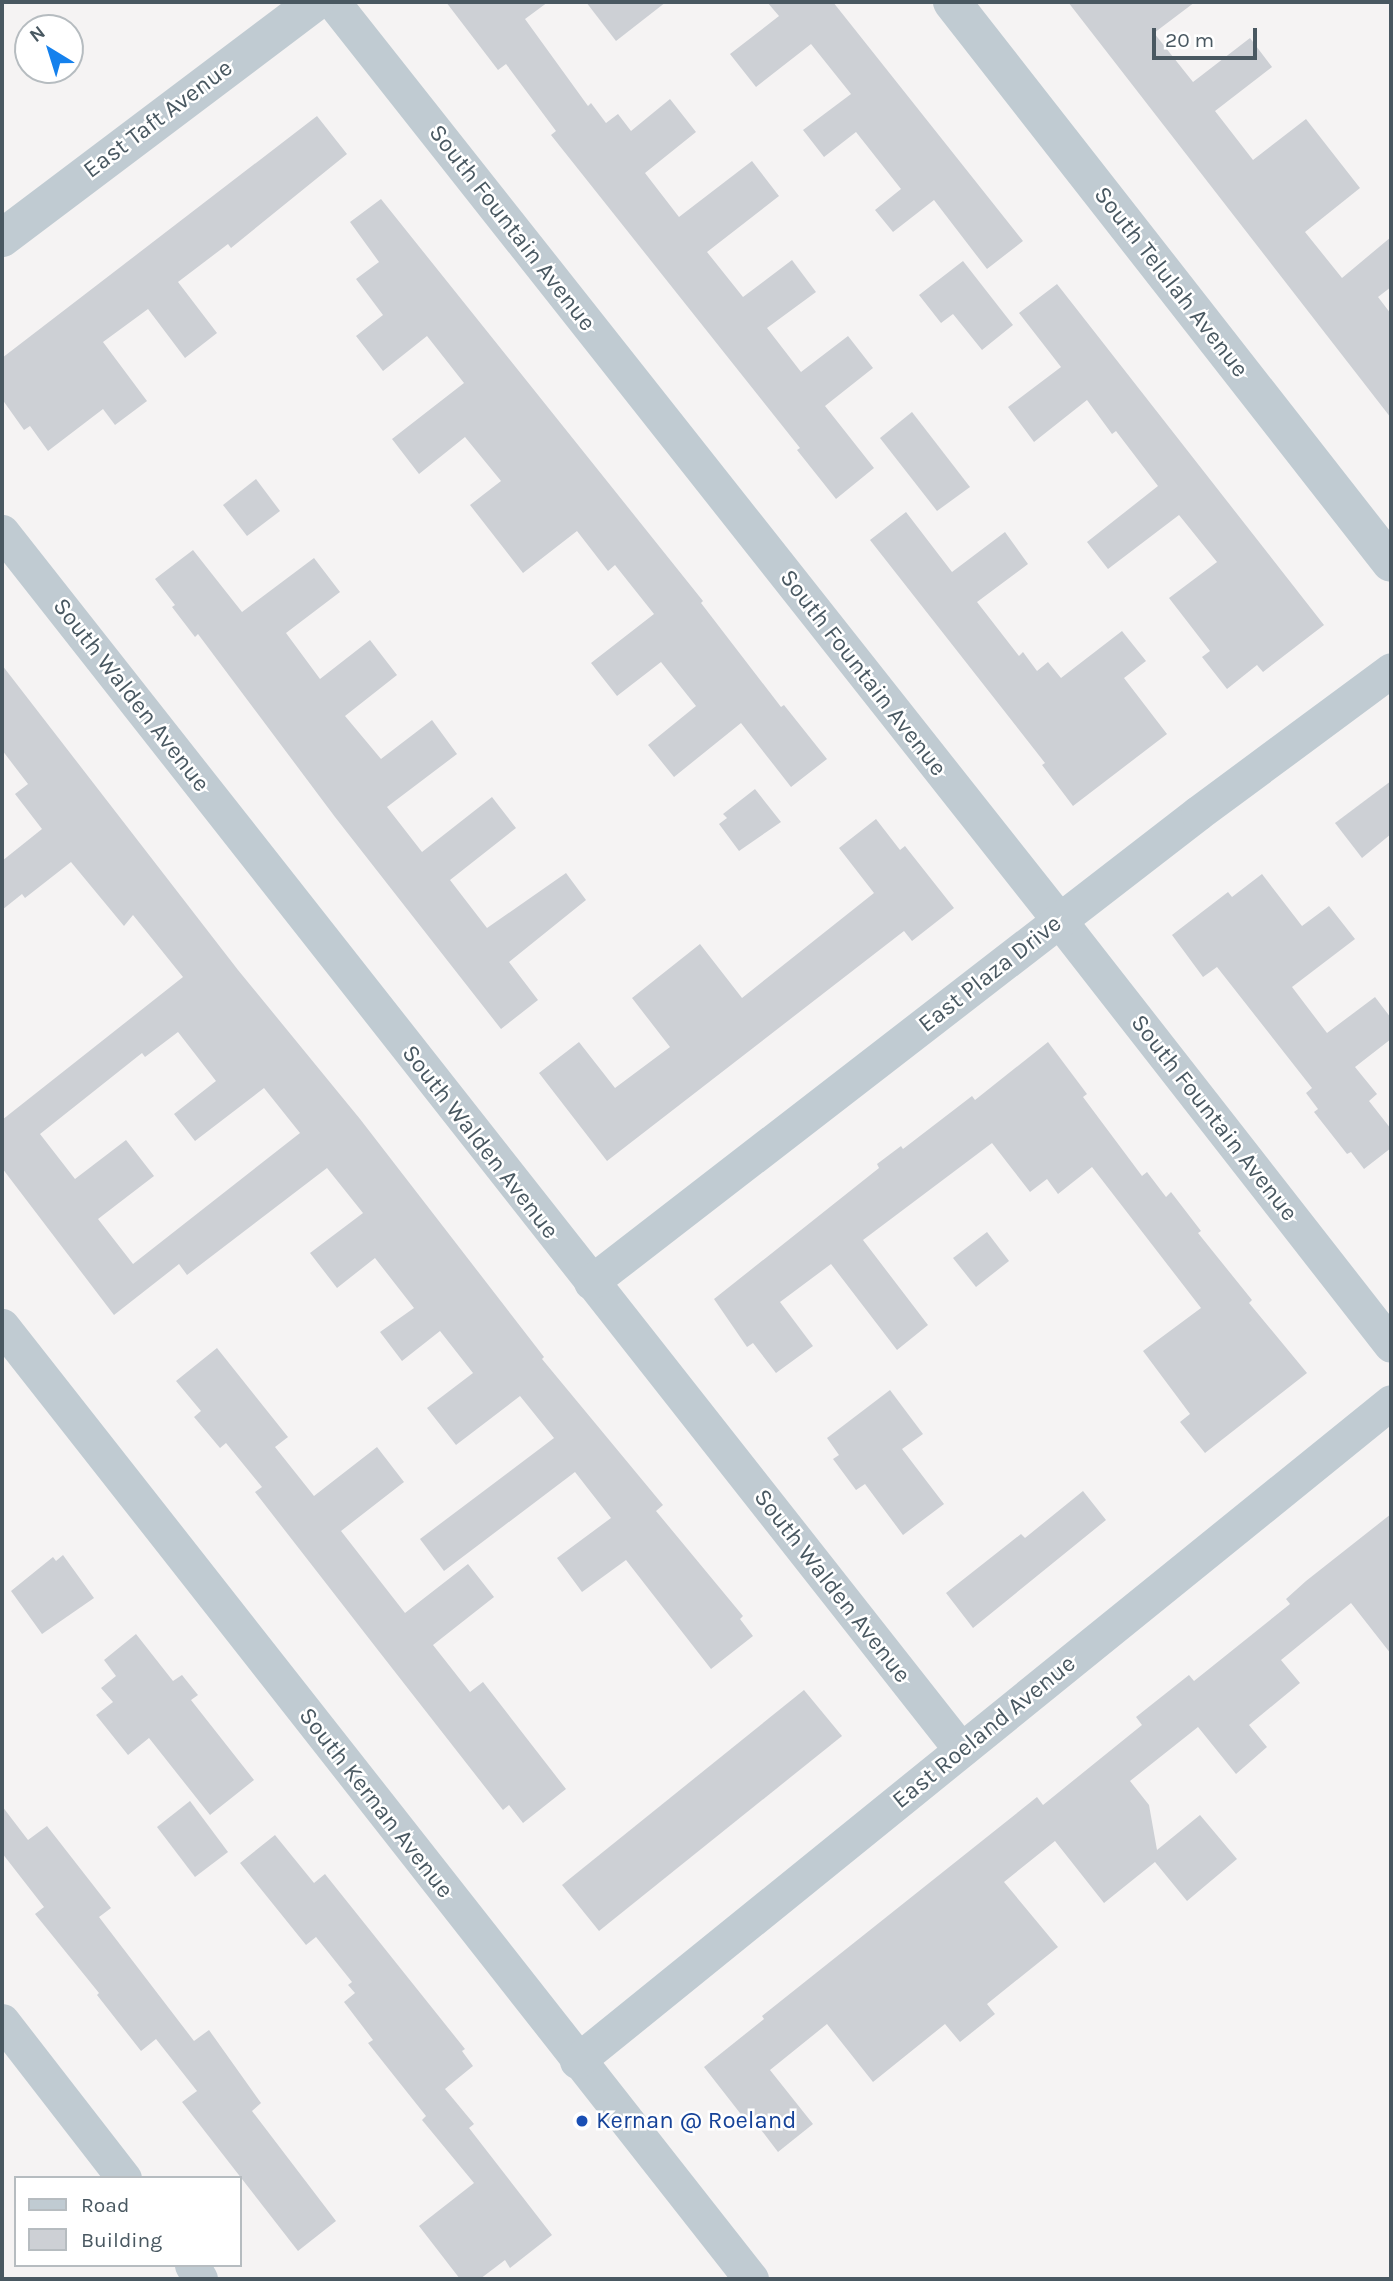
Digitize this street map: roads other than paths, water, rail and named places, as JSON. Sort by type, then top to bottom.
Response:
[{"type":"street","name":"East Taft Avenue","points":[[2,238],[315,2]]},
{"type":"street","name":"South Fountain Avenue","points":[[333,2],[1059,920],[1391,1345]]},
{"type":"street","name":"South Telulah Avenue","points":[[952,2],[1391,563]]},
{"type":"street","name":"South Walden Avenue","points":[[2,531],[961,1750]]},
{"type":"street","name":"East Plaza Drive","points":[[591,1282],[1059,920],[1391,670]]},
{"type":"street","name":"South Kernan Avenue","points":[[2,1326],[751,2279]]},
{"type":"street","name":"East Roeland Avenue","points":[[577,2061],[1391,1402]]},
{"type":"street","points":[[2,2021],[122,2176]]},
{"type":"place","name":"Kernan @ Roeland","points":[[582,2121]]}]
